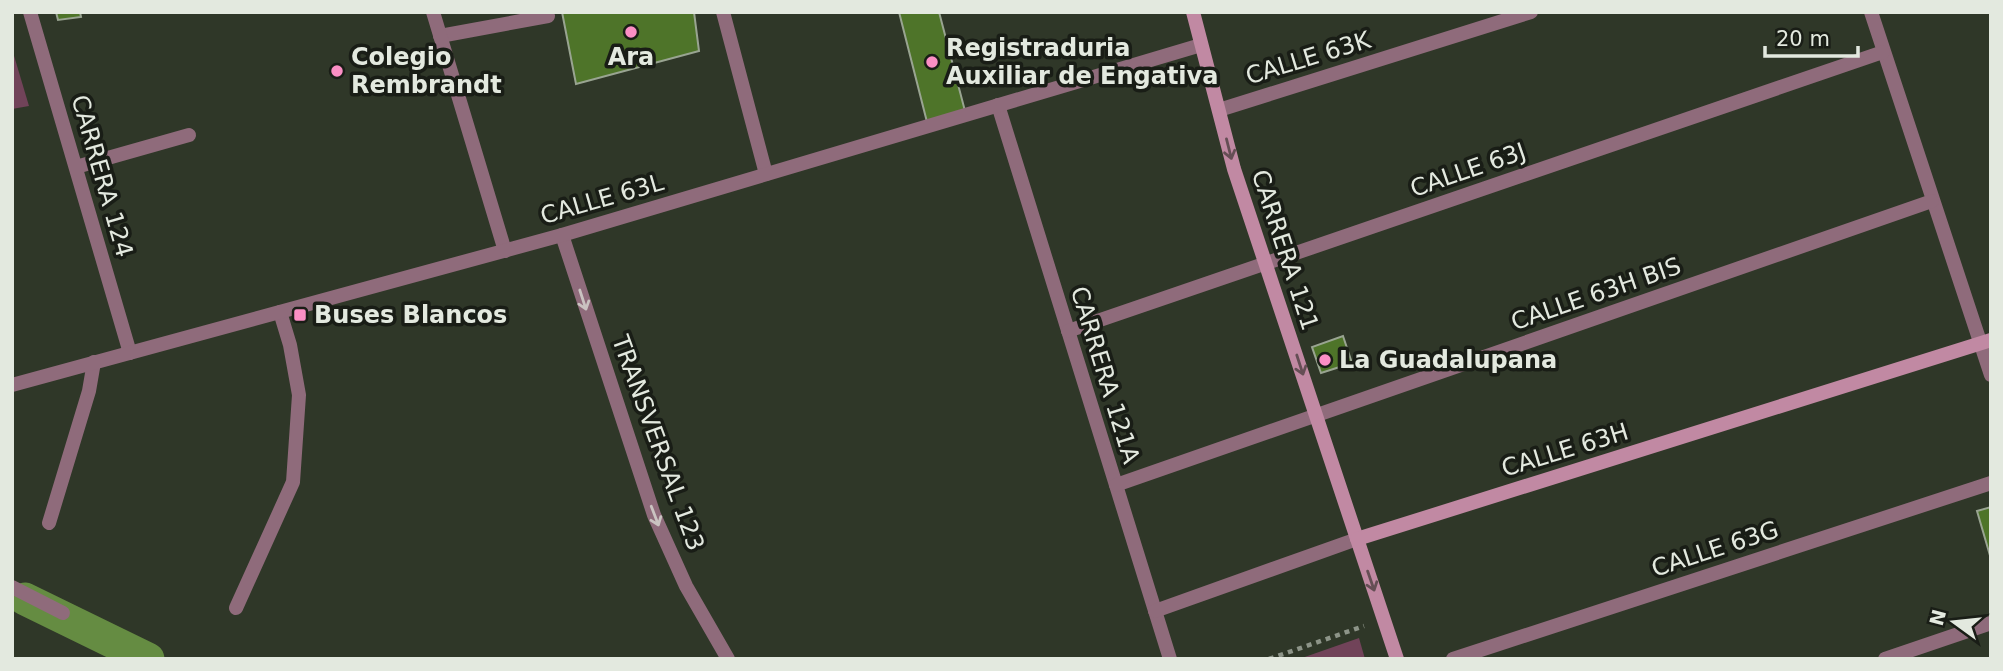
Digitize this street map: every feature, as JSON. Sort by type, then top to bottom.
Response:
[{"type":"street","name":"CARRERA 124","points":[[30,12],[130,353]]},
{"type":"street","points":[[433,12],[505,251]]},
{"type":"street","points":[[723,12],[766,174]]},
{"type":"street","name":"CARRERA 121","points":[[1193,12],[1234,169],[1397,659]]},
{"type":"street","name":"CALLE 63K","points":[[1219,110],[1531,12]]},
{"type":"street","points":[[1871,12],[1932,201],[1986,342],[1991,375]]},
{"type":"street","points":[[440,36],[548,16]]},
{"type":"street","name":"CALLE 63L","points":[[12,385],[562,235],[1201,45]]},
{"type":"street","name":"CALLE 63J","points":[[1068,331],[1883,52]]},
{"type":"street","name":"CARRERA 121A","points":[[998,106],[1170,659]]},
{"type":"street","points":[[76,167],[188,135]]},
{"type":"street","name":"CALLE 63H BIS","points":[[1116,485],[1932,201]]},
{"type":"street","name":"TRANSVERSAL 123","points":[[562,235],[654,516],[685,586],[728,659]]},
{"type":"street","points":[[236,608],[293,482],[299,395],[290,345],[280,312]]},
{"type":"street","name":"CALLE 63H","points":[[1155,611],[1357,539],[1986,342]]},
{"type":"street","points":[[50,523],[89,391],[94,362]]},
{"type":"street","name":"CALLE 63G","points":[[1453,659],[1991,483]]},
{"type":"street","points":[[12,587],[63,613]]},
{"type":"street","points":[[1885,659],[1991,623]]},
{"type":"path","points":[[1269,659],[1384,619]]},
{"type":"shaded area","points":[[12,49],[29,106],[12,109]]},
{"type":"shaded area","points":[[1359,638],[1365,659],[1299,659]]},
{"type":"building","points":[[56,12],[80,12],[81,17],[58,20]]},
{"type":"building","name":"Ara","points":[[562,12],[694,12],[699,51],[576,84]]},
{"type":"building","name":"Registraduria Auxiliar de Engativa","points":[[899,12],[939,12],[965,111],[927,122]]},
{"type":"building","points":[[1343,336],[1352,363],[1321,373],[1312,347]]},
{"type":"building","points":[[1991,507],[1991,559],[1977,511]]},
{"type":"waterway","points":[[25,599],[148,659]]},
{"type":"place","name":"Ara","points":[[631,32]]},
{"type":"place","name":"Registraduria Auxiliar de Engativa","points":[[932,62]]},
{"type":"place","name":"Colegio Rembrandt","points":[[337,71]]},
{"type":"place","name":"Buses Blancos","points":[[300,315]]},
{"type":"place","name":"La Guadalupana","points":[[1325,360]]}]
